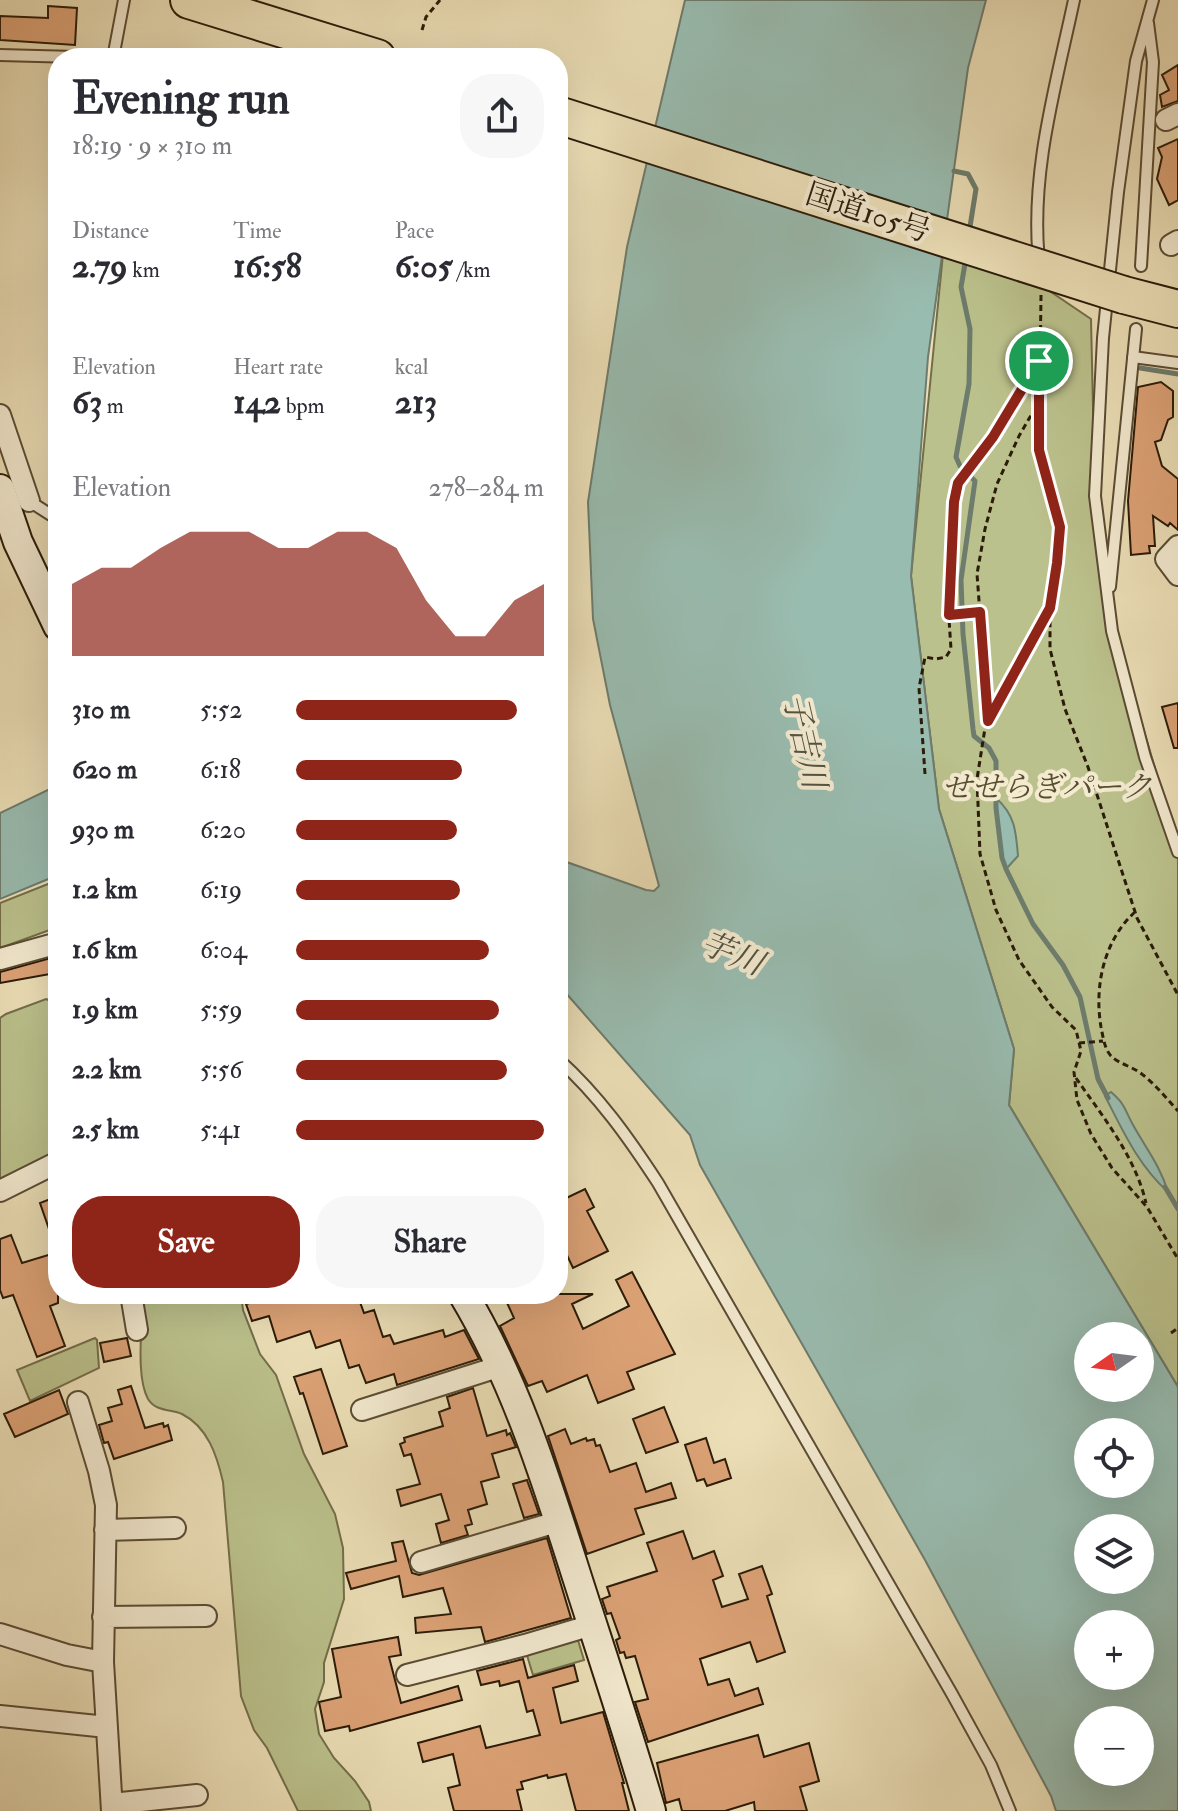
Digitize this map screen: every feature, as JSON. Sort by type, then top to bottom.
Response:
[{"type":"highway","points":[[191,0],[293,38],[335,48]]},
{"type":"highway","name":"国道105号","points":[[568,118],[1133,280],[1178,309]]},
{"type":"street","points":[[0,415],[29,501]]},
{"type":"street","points":[[0,489],[18,542],[48,605]]},
{"type":"street","points":[[1178,546],[1166,559],[1178,575]]},
{"type":"street","points":[[0,959],[48,946]]},
{"type":"street","points":[[0,1191],[48,1167]]},
{"type":"street","points":[[133,1304],[137,1330]]},
{"type":"street","points":[[469,1304],[484,1328],[516,1398],[560,1521],[651,1811]]},
{"type":"street","points":[[362,1410],[501,1366]]},
{"type":"street","points":[[78,1402],[106,1505],[103,1662],[112,1808],[197,1795]]},
{"type":"street","points":[[421,1562],[560,1521]]},
{"type":"street","points":[[105,1530],[175,1528]]},
{"type":"street","points":[[103,1617],[206,1616]]},
{"type":"street","points":[[407,1675],[592,1625]]},
{"type":"street","points":[[0,1634],[67,1655],[103,1662]]},
{"type":"street","points":[[0,1716],[107,1727]]},
{"type":"lane","points":[[115,48],[124,0]]},
{"type":"lane","points":[[1042,286],[1037,242],[1041,169],[1051,96],[1074,0]]},
{"type":"lane","points":[[1153,0],[1136,61],[1122,162],[1103,338],[1095,496],[1112,631],[1145,757],[1178,852]]},
{"type":"lane","points":[[1133,280],[1153,62],[1147,17]]},
{"type":"lane","points":[[0,55],[48,56]]},
{"type":"lane","points":[[1108,609],[1136,329]]},
{"type":"lane","points":[[1133,357],[1178,363]]},
{"type":"lane","points":[[29,501],[48,513]]},
{"type":"lane","points":[[568,1068],[588,1087],[623,1130],[658,1183],[952,1694],[991,1765],[1010,1811]]},
{"type":"path","points":[[422,30],[426,17],[440,0]]},
{"type":"path","points":[[1042,286],[1039,450],[1060,527],[1050,608],[1050,649],[1065,709],[1088,767],[1135,912],[1178,995]]},
{"type":"path","points":[[925,774],[919,688],[925,657],[946,657],[951,649],[954,502],[958,483],[973,465],[1039,361]]},
{"type":"path","points":[[988,721],[977,574],[997,484],[1038,404]]},
{"type":"path","points":[[1050,608],[984,730],[977,779],[980,854],[996,910],[1019,960],[1052,1007],[1076,1030],[1081,1051],[1075,1076],[1077,1100],[1091,1134],[1112,1168],[1147,1207],[1178,1259]]},
{"type":"path","points":[[950,614],[980,612]]},
{"type":"path","points":[[1135,912],[1111,945],[1100,977],[1098,1012],[1103,1041],[1110,1055],[1143,1075],[1178,1111]]},
{"type":"path","points":[[1079,1043],[1103,1041]]},
{"type":"path","points":[[1075,1076],[1140,1179],[1147,1207]]},
{"type":"path","points":[[1171,1333],[1178,1328]]},
{"type":"green space","name":"せせらぎパーク","points":[[943,254],[1042,286],[1091,319],[1095,496],[1108,609],[1178,846],[1178,1387],[1154,1347],[1154,1322],[1139,1322],[1009,1105],[1014,1049],[939,809],[911,576]]},
{"type":"green space","points":[[48,884],[48,931],[0,948],[0,903]]},
{"type":"green space","points":[[48,1000],[48,1162],[0,1186],[0,1018]]},
{"type":"green space","points":[[242,1304],[260,1354],[276,1375],[304,1454],[335,1514],[343,1548],[344,1599],[324,1663],[324,1682],[315,1709],[319,1734],[334,1758],[355,1781],[369,1802],[371,1811],[298,1811],[267,1748],[254,1730],[241,1696],[223,1482],[218,1462],[199,1426],[182,1414],[155,1406],[148,1399],[141,1366],[142,1305]]},
{"type":"green space","points":[[95,1338],[99,1368],[30,1401],[17,1370]]},
{"type":"green space","points":[[577,1637],[584,1660],[533,1675],[526,1652]]},
{"type":"water","points":[[685,0],[986,0],[968,68],[928,357],[911,576],[939,809],[1014,1049],[1009,1105],[1139,1322],[1074,1322],[1074,1402],[1154,1402],[1154,1347],[1178,1387],[1178,1811],[1056,1811],[1051,1796],[925,1560],[700,1165],[690,1135],[568,995],[568,863],[646,890],[654,891],[659,886],[610,705],[593,619],[588,502],[627,247]]},
{"type":"water","points":[[48,790],[48,879],[0,899],[0,813]]},
{"type":"water","points":[[996,798],[1011,817],[1016,839],[1018,856],[1006,869],[1002,858]]},
{"type":"water","points":[[1111,1092],[1124,1106],[1157,1165],[1168,1192],[1148,1171],[1125,1135],[1105,1096]]},
{"type":"building","points":[[48,6],[77,8],[75,45],[0,40],[0,16],[48,18]]},
{"type":"building","points":[[1178,65],[1178,101],[1162,107],[1160,95],[1169,90],[1162,75]]},
{"type":"building","points":[[1178,139],[1178,200],[1169,205],[1157,179],[1162,157],[1158,148]]},
{"type":"building","points":[[1161,382],[1173,391],[1173,417],[1168,420],[1161,440],[1155,442],[1162,466],[1178,479],[1178,530],[1153,516],[1155,546],[1149,546],[1150,553],[1131,555],[1128,501],[1138,387]]},
{"type":"building","points":[[1178,703],[1178,748],[1174,748],[1162,707]]},
{"type":"building","points":[[48,959],[48,974],[0,983],[0,972]]},
{"type":"building","points":[[585,1189],[594,1207],[587,1211],[608,1251],[573,1268],[568,1257],[568,1197]]},
{"type":"building","points":[[48,1200],[48,1226],[40,1203]]},
{"type":"building","points":[[11,1235],[22,1263],[48,1255],[48,1304],[55,1304],[50,1306],[65,1346],[37,1357],[13,1295],[3,1298],[0,1290],[0,1239]]},
{"type":"building","points":[[632,1272],[675,1354],[627,1372],[634,1389],[598,1403],[587,1375],[547,1392],[542,1381],[528,1386],[500,1326],[514,1318],[508,1304],[568,1304],[568,1294],[593,1294],[572,1304],[583,1329],[629,1306],[616,1280]]},
{"type":"building","points":[[246,1304],[361,1304],[364,1313],[374,1310],[383,1337],[390,1335],[394,1344],[443,1330],[445,1337],[464,1330],[479,1359],[397,1385],[394,1374],[366,1383],[359,1365],[349,1368],[340,1340],[316,1348],[310,1331],[277,1342],[269,1316],[252,1321]]},
{"type":"building","points":[[127,1338],[131,1356],[104,1362],[100,1343]]},
{"type":"building","points":[[321,1369],[347,1446],[323,1454],[303,1393],[300,1394],[294,1377]]},
{"type":"building","points":[[131,1386],[145,1428],[163,1423],[164,1427],[168,1425],[172,1440],[114,1459],[108,1442],[104,1443],[99,1425],[112,1421],[108,1408],[122,1404],[118,1390]]},
{"type":"building","points":[[473,1388],[487,1436],[506,1430],[516,1447],[492,1454],[499,1477],[481,1482],[487,1504],[468,1510],[472,1524],[465,1526],[468,1535],[441,1543],[436,1524],[449,1520],[441,1494],[401,1506],[397,1490],[420,1484],[411,1454],[404,1456],[400,1444],[405,1442],[404,1438],[443,1426],[439,1412],[450,1408],[447,1397]]},
{"type":"building","points":[[59,1390],[68,1414],[15,1437],[4,1414]]},
{"type":"building","points":[[664,1407],[678,1442],[646,1453],[633,1419]]},
{"type":"building","points":[[565,1429],[571,1444],[586,1438],[587,1441],[594,1439],[596,1446],[600,1445],[610,1472],[636,1463],[646,1492],[671,1483],[676,1498],[635,1509],[644,1534],[587,1554],[548,1436]]},
{"type":"building","points":[[706,1438],[714,1463],[725,1459],[731,1478],[707,1486],[704,1479],[697,1481],[685,1445]]},
{"type":"building","points":[[527,1480],[539,1514],[524,1518],[513,1484]]},
{"type":"building","points":[[683,1531],[693,1559],[714,1551],[723,1576],[713,1580],[722,1607],[748,1599],[739,1574],[762,1566],[772,1594],[767,1596],[785,1652],[757,1662],[750,1642],[700,1659],[708,1685],[729,1679],[735,1696],[758,1688],[763,1704],[648,1742],[635,1702],[648,1699],[635,1656],[626,1658],[624,1652],[620,1653],[616,1640],[620,1638],[602,1599],[610,1596],[607,1587],[657,1571],[647,1543]]},
{"type":"building","points":[[547,1538],[571,1618],[485,1642],[481,1627],[416,1633],[415,1618],[451,1614],[443,1588],[403,1597],[399,1576],[351,1589],[346,1573],[396,1561],[392,1543],[403,1541],[412,1573],[419,1575]]},
{"type":"building","points":[[398,1637],[401,1655],[389,1657],[401,1703],[458,1686],[462,1700],[350,1731],[349,1726],[325,1731],[319,1702],[341,1697],[332,1649]]},
{"type":"building","points":[[523,1659],[528,1678],[574,1665],[578,1681],[553,1688],[561,1723],[603,1712],[629,1811],[576,1811],[566,1774],[521,1782],[523,1789],[517,1790],[522,1811],[454,1811],[448,1788],[460,1785],[453,1754],[423,1762],[418,1743],[480,1726],[486,1748],[540,1735],[533,1710],[527,1712],[519,1681],[500,1686],[499,1681],[481,1685],[477,1671]]},
{"type":"building","points":[[758,1735],[764,1757],[809,1743],[819,1781],[800,1787],[807,1811],[755,1811],[754,1802],[725,1811],[682,1811],[679,1799],[666,1803],[657,1763]]},
{"type":"waterway","points":[[954,171],[968,174],[976,189],[969,233]]},
{"type":"waterway","points":[[966,258],[961,287],[970,329],[969,384],[956,457],[960,466],[975,481],[961,580],[963,634],[974,736],[989,748],[996,761],[996,808],[1006,869],[1033,924],[1063,965],[1080,997],[1098,1079],[1108,1098]]},
{"type":"waterway","points":[[1140,368],[1178,374]]},
{"type":"waterway","points":[[1165,1187],[1178,1209]]},
{"type":"route","points":[[1039,361],[1039,450],[1060,527],[1057,563],[1050,608],[988,721],[980,612],[949,615],[954,502],[958,483],[993,437],[1039,361]]},
{"type":"water label","name":"子吉川","points":[[804,741]]},
{"type":"water label","name":"芋川","points":[[732,954]]}]
